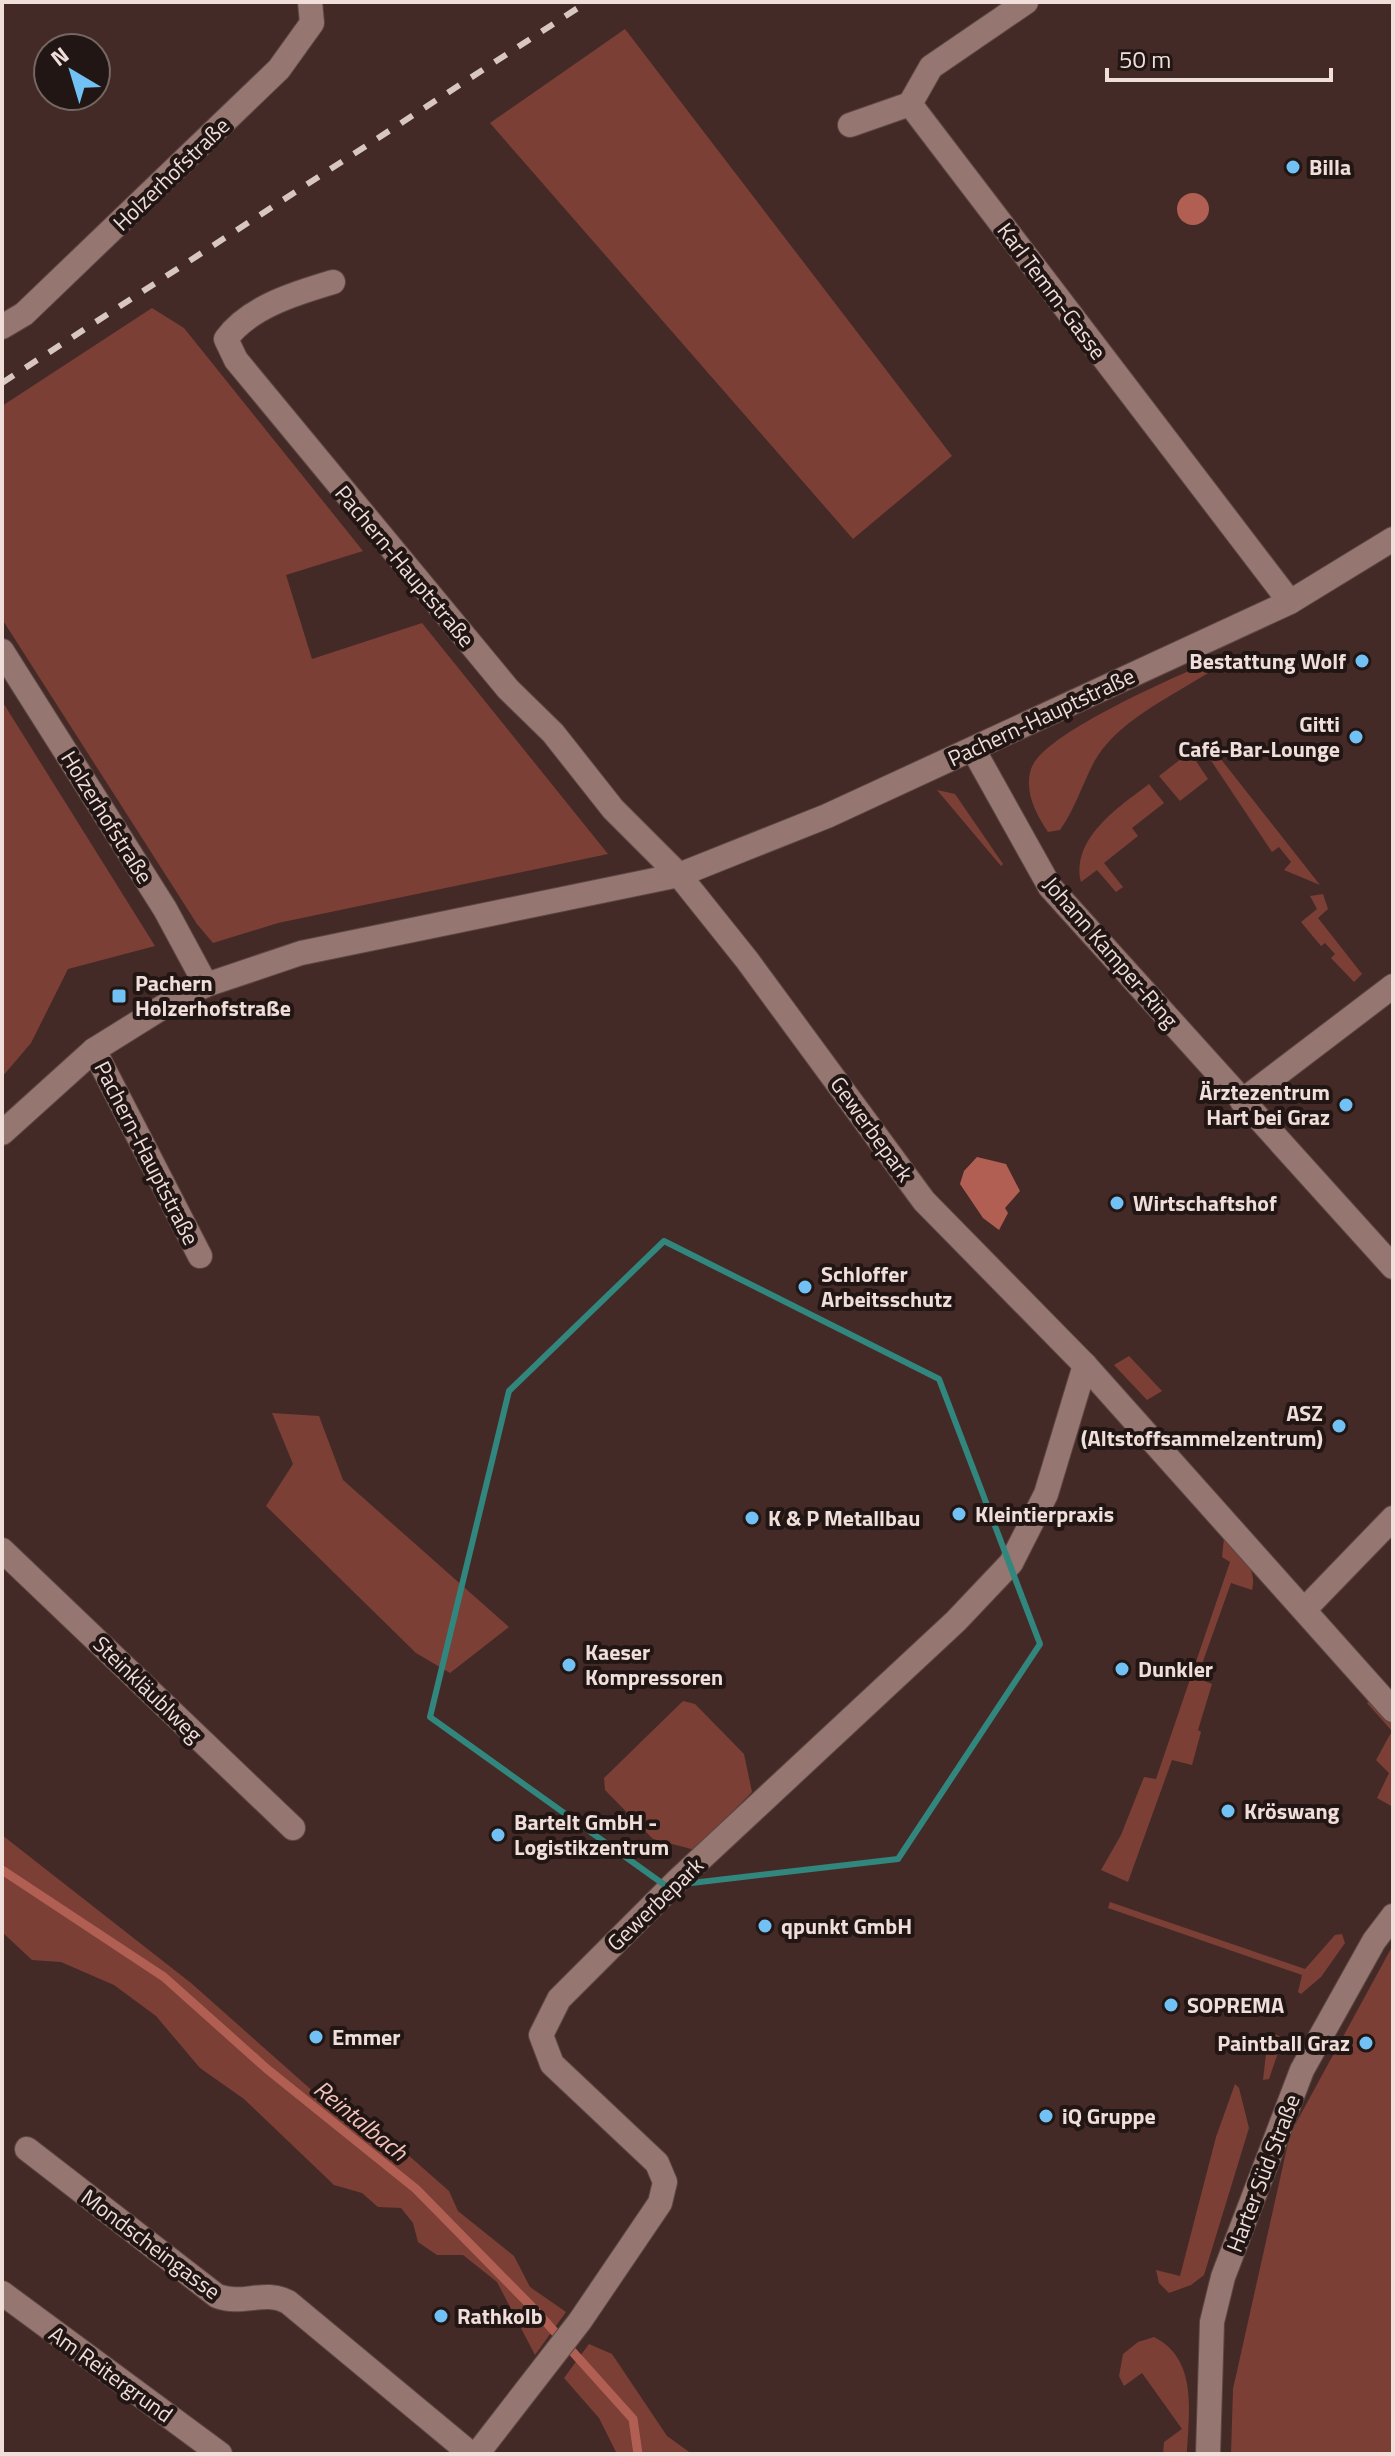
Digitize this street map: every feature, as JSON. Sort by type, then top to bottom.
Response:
[{"type":"street","name":"Holzerhofstraße","points":[[2,327],[24,314],[279,69],[312,23],[310,2]]},
{"type":"street","points":[[850,125],[910,104],[931,67],[1026,2]]},
{"type":"street","name":"Karl Temm-Gasse","points":[[910,104],[1290,602]]},
{"type":"street","name":"Pachern-Hauptstraße","points":[[333,282],[278,301],[237,324],[226,339],[236,360],[488,666],[553,733],[613,809],[679,875]]},
{"type":"street","name":"Pachern-Hauptstraße","points":[[2,1133],[94,1050],[179,997],[206,985],[301,953],[679,875],[827,816],[1290,602],[1393,539]]},
{"type":"street","name":"Holzerhofstraße","points":[[2,651],[165,909],[206,985]]},
{"type":"street","name":"Johann Kamper-Ring","points":[[973,749],[1050,887],[1393,1267]]},
{"type":"street","name":"Gewerbepark","points":[[679,875],[747,960],[924,1201],[1085,1365],[1393,1710]]},
{"type":"street","points":[[1242,1101],[1393,986]]},
{"type":"street","name":"Pachern-Hauptstraße","points":[[94,1050],[200,1256]]},
{"type":"street","name":"Gewerbepark","points":[[474,2454],[580,2321],[660,2203],[665,2182],[657,2163],[552,2064],[541,2035],[559,1999],[678,1880],[956,1621],[1011,1563],[1046,1494],[1085,1365]]},
{"type":"street","points":[[1305,1609],[1393,1518]]},
{"type":"street","name":"Steinkläublweg","points":[[2,1550],[293,1828]]},
{"type":"street","name":"Harter Süd Straße","points":[[1208,2454],[1212,2322],[1223,2277],[1302,2070],[1374,1941],[1393,1916]]},
{"type":"street","name":"Mondscheingasse","points":[[27,2149],[217,2296],[239,2302],[265,2295],[288,2302],[474,2454]]},
{"type":"street","name":"Am Reitergrund","points":[[2,2293],[220,2454]]},
{"type":"highlighted area","points":[[664,1241],[939,1379],[1040,1644],[898,1859],[666,1886],[430,1717],[509,1391]]},
{"type":"shaded area","points":[[625,29],[952,456],[853,539],[490,123]]},
{"type":"shaded area","points":[[1193,193],[1205,197],[1209,209],[1205,221],[1193,225],[1181,221],[1177,209],[1181,197]]},
{"type":"shaded area","points":[[152,308],[184,328],[363,551],[286,575],[312,659],[422,623],[608,854],[278,923],[213,943],[197,924],[2,619],[2,406]]},
{"type":"shaded area","points":[[1202,665],[1208,673],[1145,712],[1104,748],[1060,830],[1048,832],[1036,810],[1029,786],[1031,769],[1040,755],[1058,740],[1108,710]]},
{"type":"shaded area","points":[[2,701],[155,946],[68,969],[31,1043],[2,1077]]},
{"type":"shaded area","points":[[1205,739],[1320,885],[1284,870],[1291,862],[1279,847],[1272,852],[1200,744]]},
{"type":"shaded area","points":[[1190,752],[1208,779],[1180,801],[1159,776]]},
{"type":"shaded area","points":[[1149,784],[1164,803],[1132,828],[1138,836],[1104,863],[1123,887],[1116,892],[1097,870],[1081,882],[1083,851],[1090,838],[1112,814]]},
{"type":"shaded area","points":[[937,790],[955,794],[1003,864],[1001,866]]},
{"type":"shaded area","points":[[1323,894],[1328,909],[1318,918],[1362,974],[1354,982],[1331,958],[1335,954],[1325,943],[1321,946],[1301,922],[1317,909],[1310,896]]},
{"type":"shaded area","points":[[977,1157],[1006,1164],[1020,1191],[1005,1208],[1008,1213],[999,1230],[983,1218],[960,1184],[964,1171]]},
{"type":"shaded area","points":[[1129,1356],[1162,1391],[1147,1400],[1114,1365]]},
{"type":"shaded area","points":[[272,1413],[319,1416],[343,1480],[509,1627],[450,1673],[416,1653],[266,1506],[293,1464]]},
{"type":"shaded area","points":[[1224,1538],[1250,1567],[1252,1590],[1231,1583],[1197,1678],[1212,1684],[1198,1730],[1201,1732],[1192,1765],[1172,1760],[1128,1882],[1101,1870],[1121,1835],[1144,1777],[1156,1779],[1230,1562],[1222,1557]]},
{"type":"shaded area","points":[[1372,1699],[1393,1722],[1393,1807],[1377,1798],[1389,1773],[1376,1760],[1392,1731],[1367,1703]]},
{"type":"shaded area","points":[[683,1701],[695,1704],[744,1754],[752,1792],[695,1850],[653,1839],[605,1790],[604,1778]]},
{"type":"shaded area","points":[[2,1835],[191,1983],[368,2140],[399,2155],[407,2154],[449,2191],[458,2211],[514,2256],[530,2287],[566,2312],[535,2355],[497,2282],[463,2255],[437,2255],[418,2242],[413,2223],[401,2208],[378,2207],[362,2193],[334,2185],[244,2099],[200,2068],[156,2016],[114,1985],[61,1962],[32,1960],[2,1932]]},
{"type":"shaded area","points":[[1110,1902],[1305,1969],[1335,1935],[1342,1934],[1345,1943],[1321,1977],[1301,1994],[1298,1992],[1302,1975],[1108,1908]]},
{"type":"shaded area","points":[[1393,1945],[1393,2454],[1231,2454],[1233,2389],[1290,2134]]},
{"type":"shaded area","points":[[1275,2034],[1283,2038],[1269,2079],[1263,2080],[1268,2037]]},
{"type":"shaded area","points":[[1235,2084],[1239,2088],[1249,2128],[1204,2275],[1191,2285],[1169,2293],[1159,2283],[1156,2270],[1180,2276],[1216,2137]]},
{"type":"shaded area","points":[[1154,2337],[1178,2359],[1184,2373],[1189,2404],[1187,2454],[1163,2454],[1164,2442],[1182,2429],[1142,2373],[1124,2386],[1119,2376],[1123,2354],[1138,2342]]},
{"type":"shaded area","points":[[589,2344],[612,2354],[667,2436],[692,2454],[617,2454],[599,2418],[564,2378]]},
{"type":"waterway","name":"Reintalbach","points":[[2,1870],[164,1977],[267,2069],[416,2189],[536,2311],[633,2419],[638,2454]]},
{"type":"railway","points":[[2,383],[587,2]]},
{"type":"place","name":"Billa","points":[[1293,167]]},
{"type":"place","name":"Bestattung Wolf","points":[[1362,661]]},
{"type":"place","name":"Gitti Café-Bar-Lounge","points":[[1356,737]]},
{"type":"place","name":"Pachern Holzerhofstraße","points":[[119,996]]},
{"type":"place","name":"Ärztezentrum Hart bei Graz","points":[[1346,1105]]},
{"type":"place","name":"Wirtschaftshof","points":[[1117,1203]]},
{"type":"place","name":"Schloffer Arbeitsschutz","points":[[805,1287]]},
{"type":"place","name":"ASZ (Altstoffsammelzentrum)","points":[[1339,1426]]},
{"type":"place","name":"Kleintierpraxis","points":[[959,1514]]},
{"type":"place","name":"K & P Metallbau","points":[[752,1518]]},
{"type":"place","name":"Kaeser Kompressoren","points":[[569,1665]]},
{"type":"place","name":"Dunkler","points":[[1122,1669]]},
{"type":"place","name":"Kröswang","points":[[1228,1811]]},
{"type":"place","name":"Bartelt GmbH - Logistikzentrum","points":[[498,1835]]},
{"type":"place","name":"qpunkt GmbH","points":[[765,1926]]},
{"type":"place","name":"SOPREMA","points":[[1171,2005]]},
{"type":"place","name":"Emmer","points":[[316,2037]]},
{"type":"place","name":"Paintball Graz","points":[[1366,2043]]},
{"type":"place","name":"iQ Gruppe","points":[[1046,2116]]},
{"type":"place","name":"Rathkolb","points":[[441,2316]]}]
